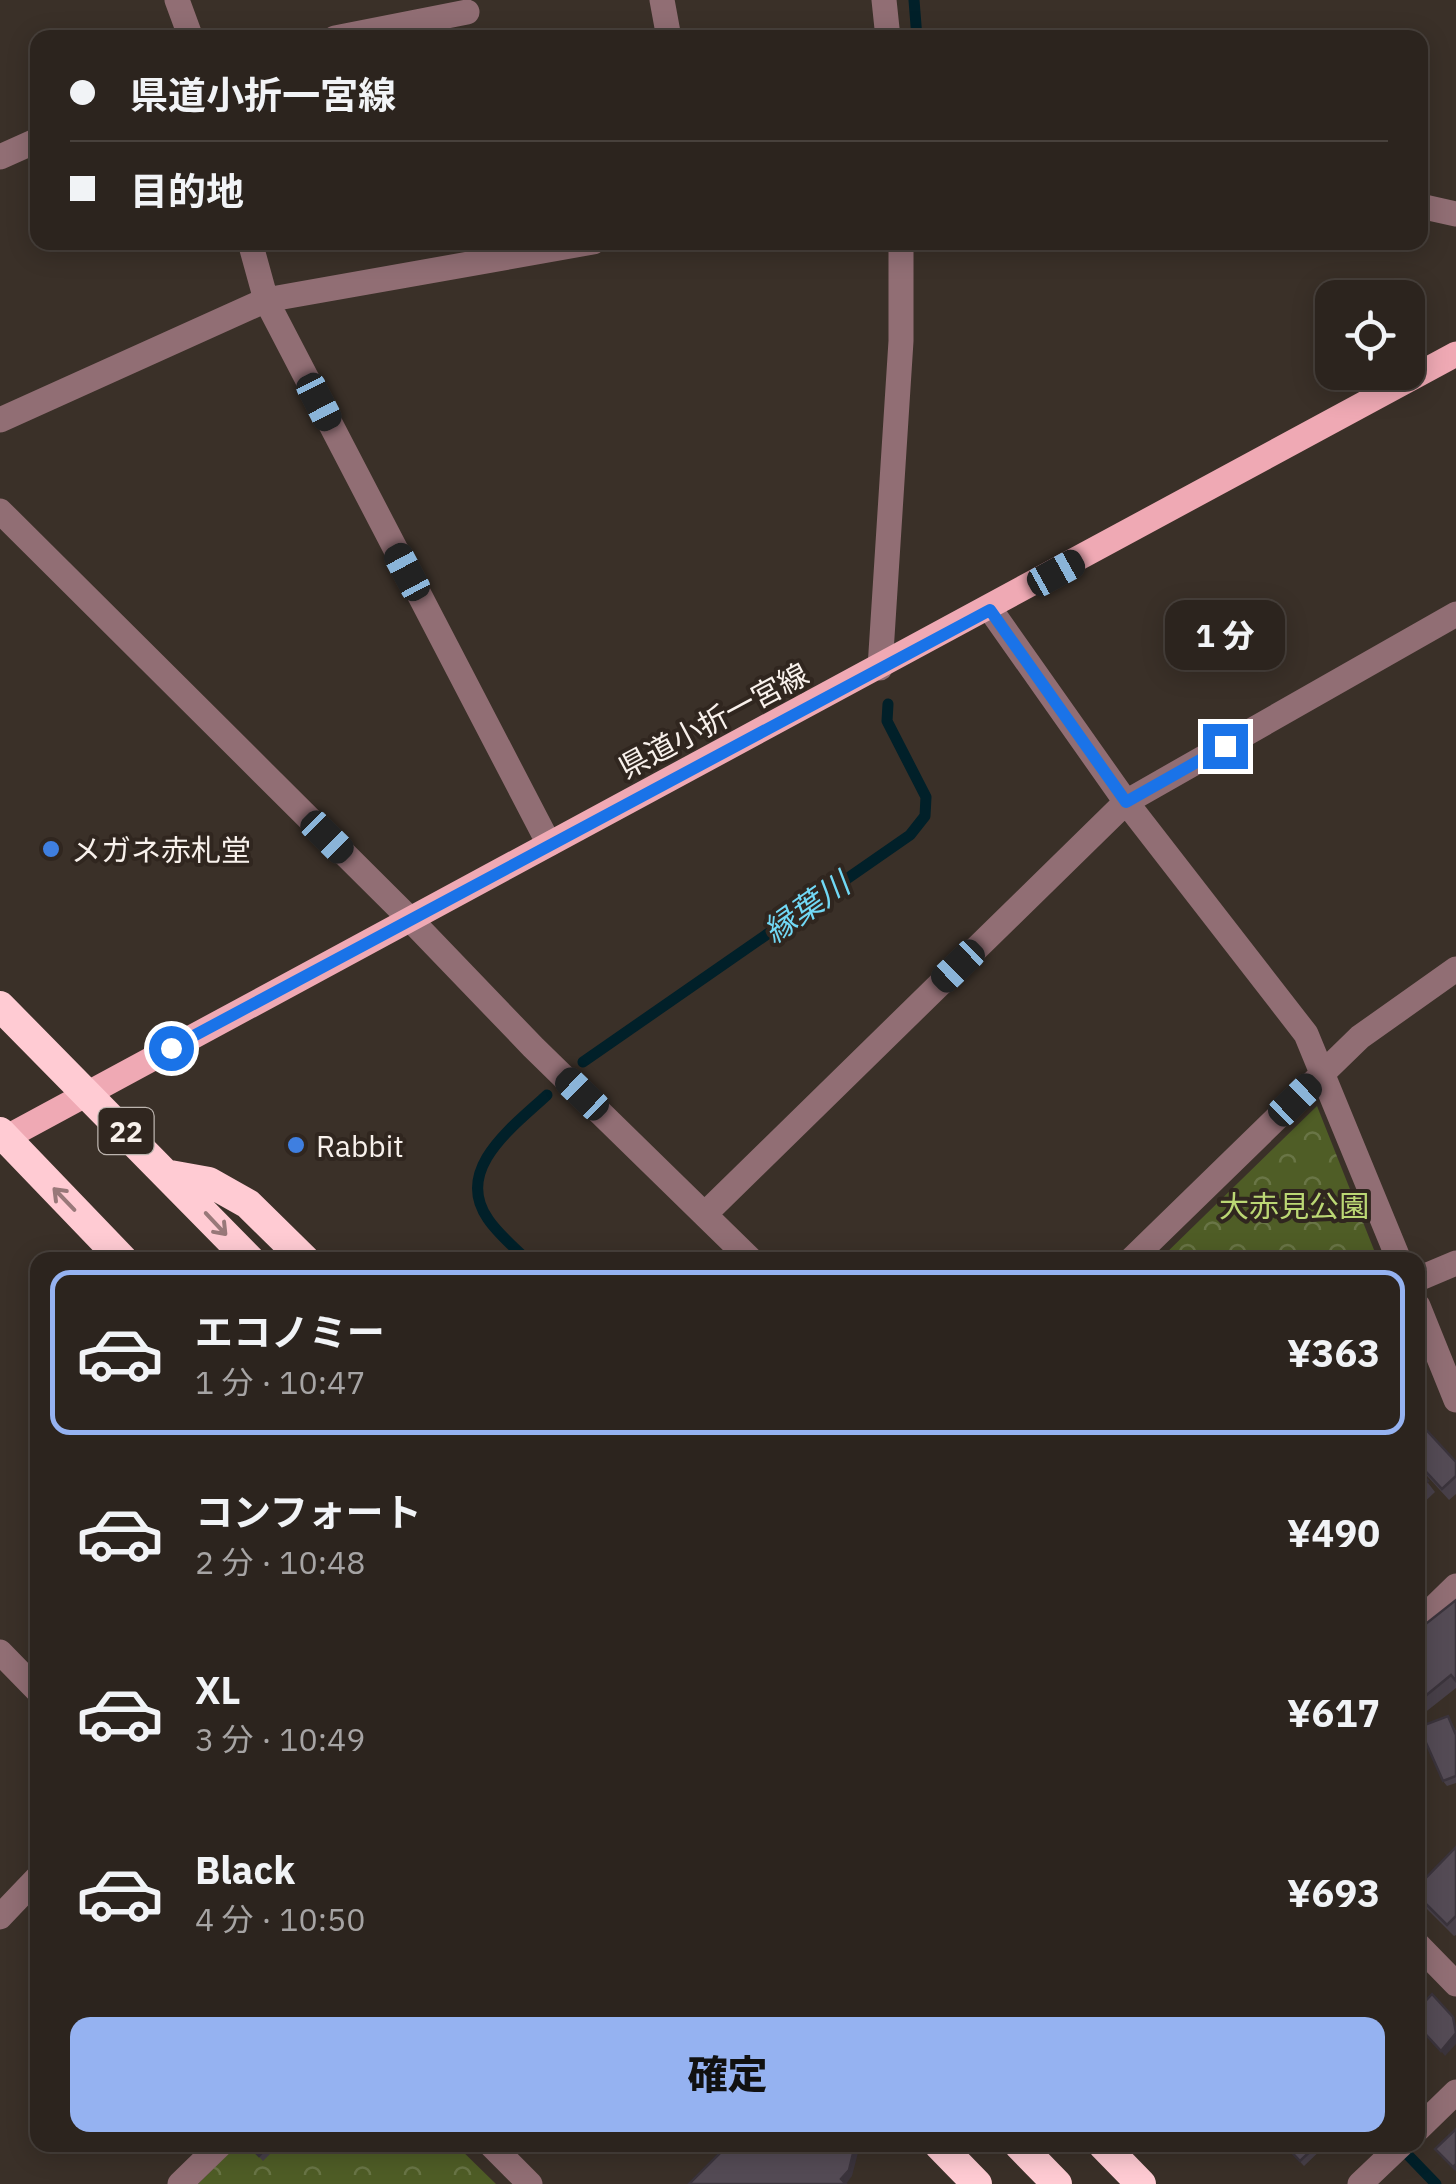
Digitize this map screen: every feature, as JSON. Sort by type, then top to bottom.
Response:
[{"type":"highway","name":"22","points":[[0,1006],[242,1252]]},
{"type":"highway","points":[[2,1137],[115,1252]]},
{"type":"highway","name":"22","points":[[170,1175],[209,1182],[248,1204],[297,1252]]},
{"type":"highway","points":[[946,2152],[977,2184]]},
{"type":"highway","points":[[1026,2152],[1057,2184]]},
{"type":"highway","points":[[1110,2152],[1141,2184]]},
{"type":"main road","name":"県道小折一宮線","points":[[2,1137],[990,610],[1456,354]]},
{"type":"street","points":[[177,0],[188,30]]},
{"type":"street","points":[[662,0],[668,30]]},
{"type":"street","points":[[884,0],[887,30]]},
{"type":"street","points":[[375,30],[467,12]]},
{"type":"street","points":[[0,158],[30,144]]},
{"type":"street","points":[[1428,208],[1456,214]]},
{"type":"street","points":[[252,250],[266,300],[548,844]]},
{"type":"street","points":[[0,420],[266,300],[548,250]]},
{"type":"street","points":[[880,668],[901,342],[902,250]]},
{"type":"street","points":[[0,511],[409,918],[533,1047],[743,1252]]},
{"type":"street","points":[[990,610],[1126,802],[1306,1034],[1396,1252]]},
{"type":"street","points":[[706,1213],[1126,802],[1456,614]]},
{"type":"street","points":[[1139,1252],[1360,1037],[1456,969]]},
{"type":"street","points":[[1425,1276],[1456,1263]]},
{"type":"street","points":[[1425,1323],[1456,1400]]},
{"type":"street","points":[[1425,1616],[1456,1586]]},
{"type":"street","points":[[0,1652],[30,1683]]},
{"type":"street","points":[[0,1917],[30,1885]]},
{"type":"street","points":[[1425,1951],[1456,1984]]},
{"type":"street","points":[[1425,2122],[1456,2092]]},
{"type":"street","points":[[180,2184],[213,2152]]},
{"type":"street","points":[[498,2152],[530,2184]]},
{"type":"street","points":[[1360,2184],[1394,2152]]},
{"type":"green space","name":"大赤見公園","points":[[1317,1106],[1375,1252],[1167,1252]]},
{"type":"green space","points":[[230,2152],[463,2152],[496,2184],[198,2184]]},
{"type":"building","points":[[1425,1429],[1456,1462],[1456,1476],[1442,1489],[1425,1471]]},
{"type":"building","points":[[1456,1600],[1456,1681],[1451,1675],[1425,1696],[1425,1624]]},
{"type":"building","points":[[1448,1716],[1456,1735],[1456,1776],[1443,1781],[1425,1740],[1425,1725]]},
{"type":"building","points":[[1456,1847],[1456,1916],[1447,1925],[1425,1903],[1425,1879]]},
{"type":"building","points":[[1432,1994],[1453,2017],[1456,2033],[1441,2051],[1425,2034],[1425,2002]]},
{"type":"building","points":[[1456,2129],[1454,2166],[1456,2170],[1435,2149]]},
{"type":"building","points":[[721,2152],[853,2152],[849,2170],[841,2179],[846,2184],[689,2184]]},
{"type":"building","points":[[1292,2152],[1310,2152],[1300,2161]]},
{"type":"waterway","name":"縁葉川","points":[[914,0],[916,30]]},
{"type":"waterway","name":"縁葉川","points":[[583,1062],[910,835],[925,816],[926,797],[887,721],[888,704]]},
{"type":"waterway","name":"縁葉川","points":[[519,1252],[488,1219],[479,1201],[478,1183],[492,1150],[547,1095]]},
{"type":"waterway","name":"縁葉川","points":[[1407,2154],[1436,2184]]},
{"type":"place","name":"メガネ赤札堂","points":[[51,849]]},
{"type":"place","name":"Rabbit","points":[[296,1145]]},
{"type":"route","points":[[171,1048],[990,610],[1126,802],[1225,746]]}]
